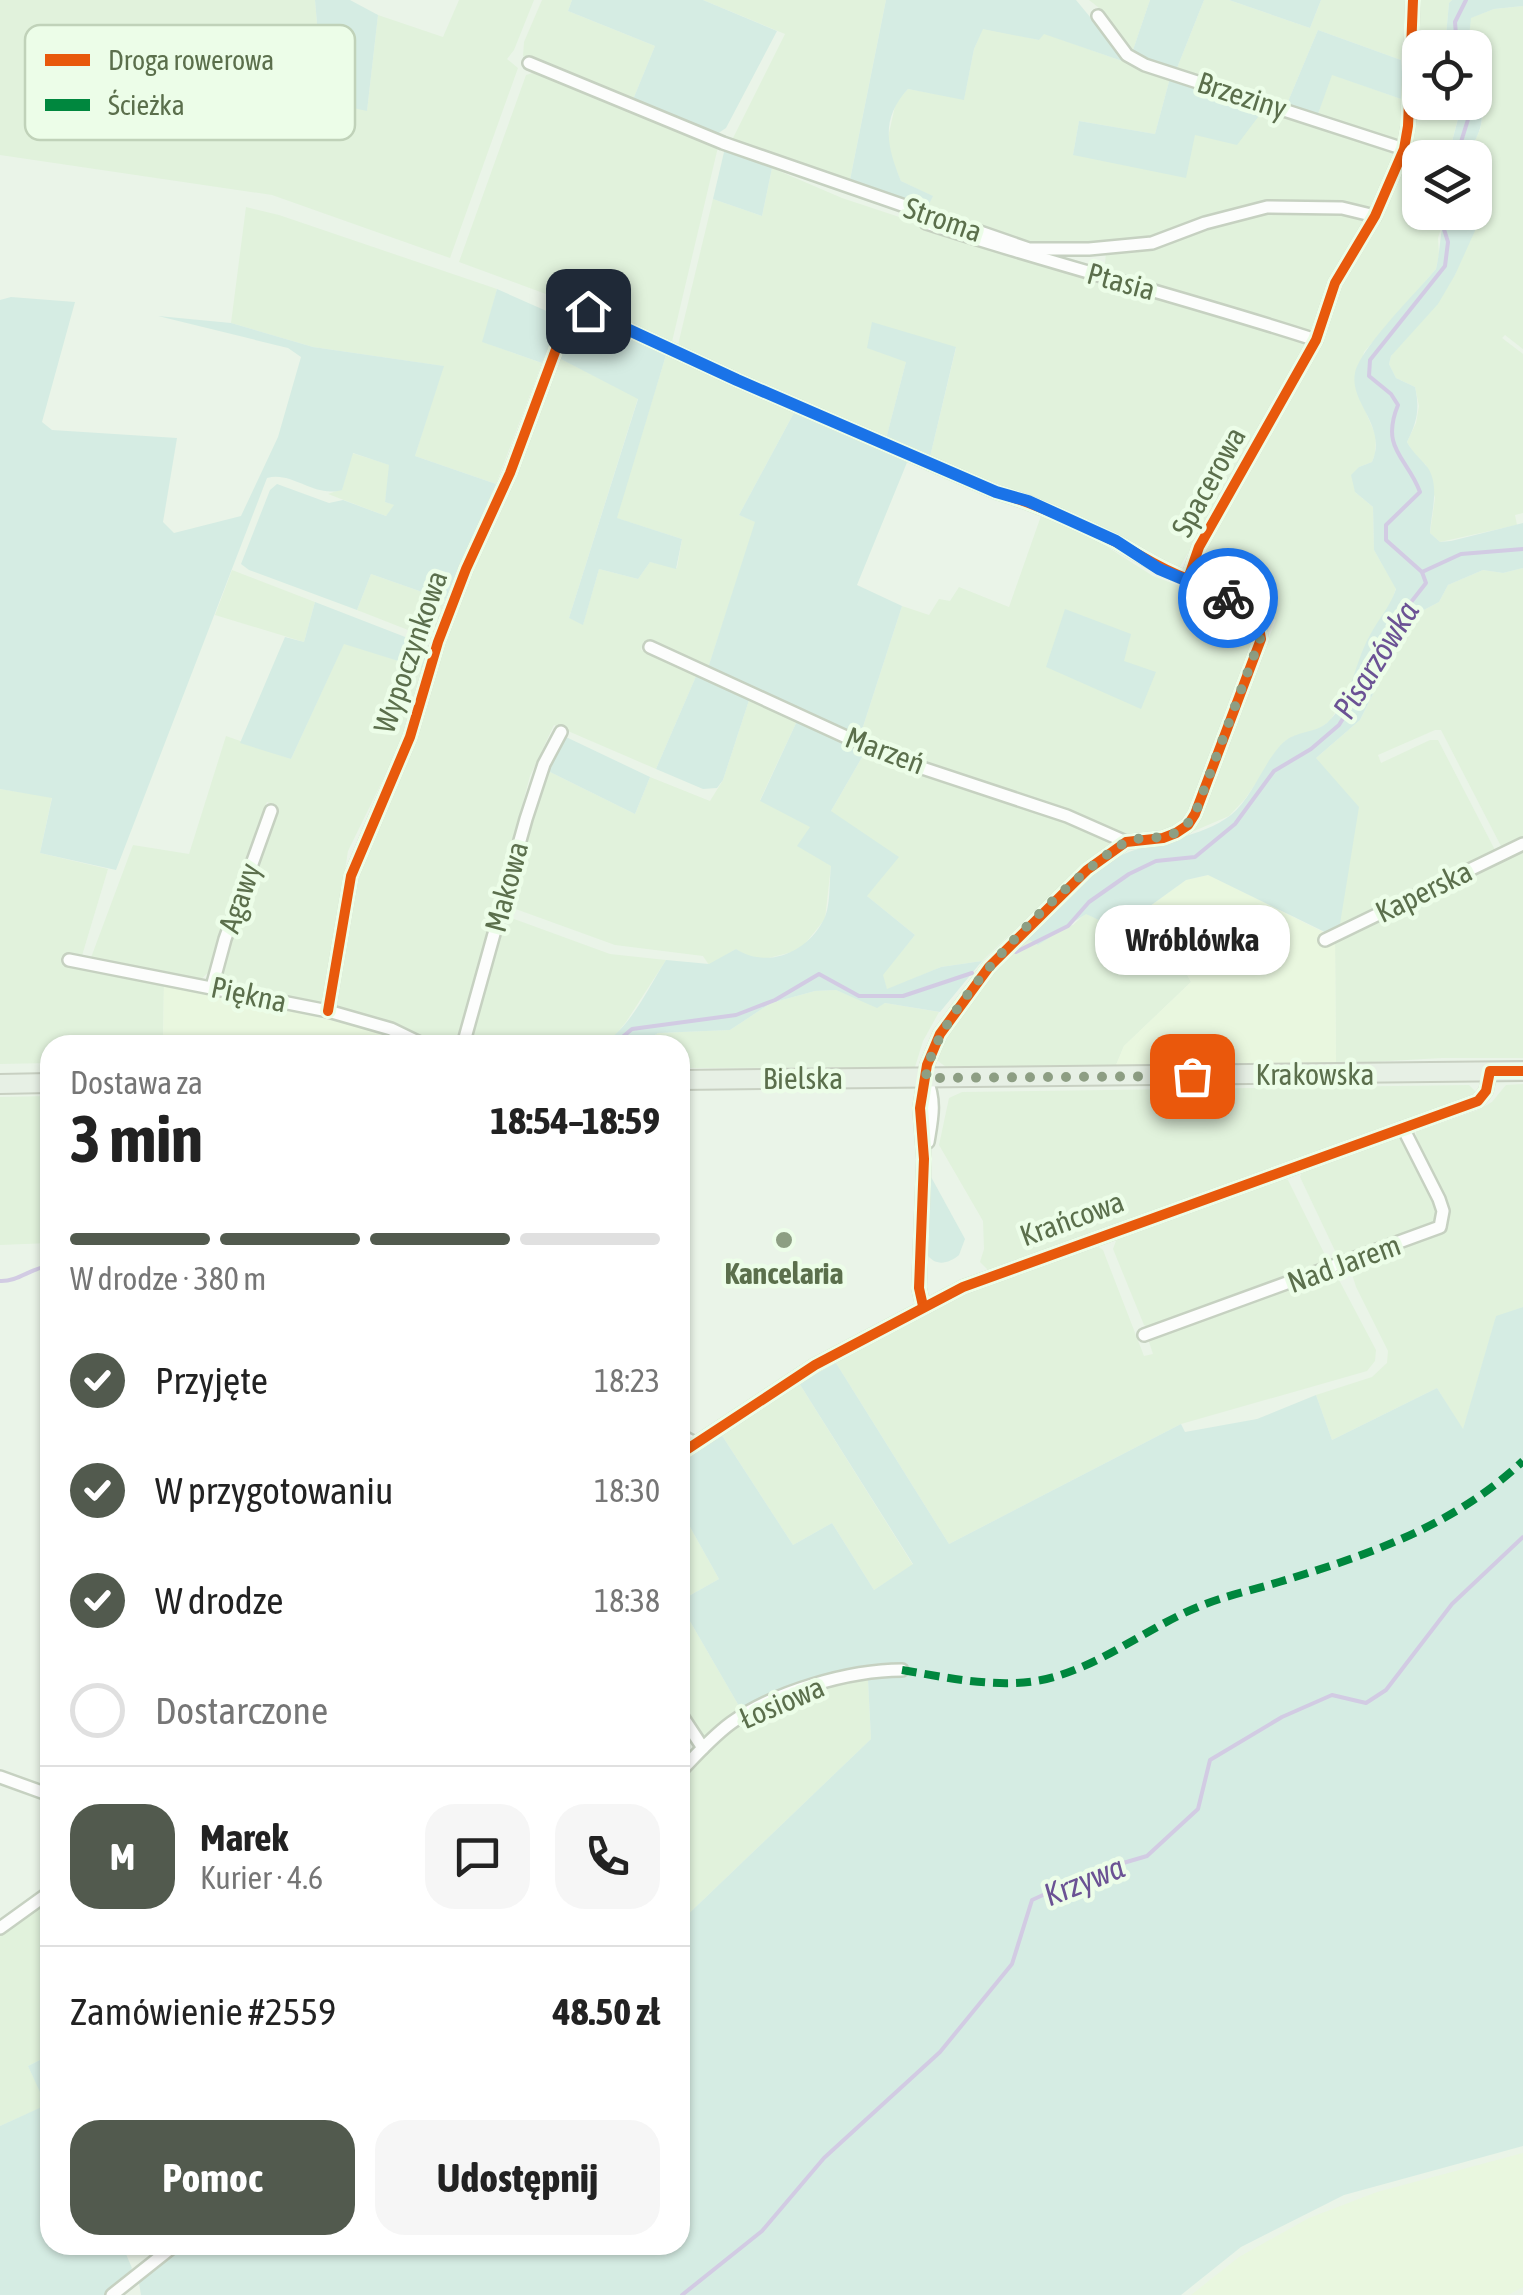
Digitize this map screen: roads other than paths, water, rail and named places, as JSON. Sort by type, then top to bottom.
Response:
[{"type":"main road","name":"Krakowska","points":[[926,1078],[1523,1071]]},
{"type":"main road","name":"Bielska","points":[[690,1080],[926,1078]]},
{"type":"main road","points":[[0,1084],[40,1084]]},
{"type":"street","name":"Spacerowa","points":[[1406,140],[1412,0]]},
{"type":"street","name":"Brzeziny","points":[[1098,16],[1128,55],[1145,66],[1402,148]]},
{"type":"street","name":"Stroma","points":[[529,63],[723,143],[1029,249],[1152,243],[1205,223],[1267,207],[1342,208],[1375,216]]},
{"type":"street","name":"Spacerowa","points":[[922,1306],[919,1288],[924,1160],[920,1108],[930,1054],[989,967],[1087,870],[1126,842],[1163,838],[1188,825],[1195,814],[1230,716],[1258,654],[1259,627],[1237,602],[1188,579],[1200,547],[1316,340],[1335,284],[1375,216],[1402,154]]},
{"type":"street","name":"Ptasia","points":[[926,224],[1016,254],[1223,310],[1316,340]]},
{"type":"street","name":"Wypoczynkowa","points":[[328,1010],[351,876],[410,737],[438,642],[466,568],[510,472],[568,317],[588,311],[996,492],[1028,501],[1116,541],[1159,569],[1188,579]]},
{"type":"street","name":"Marzeń","points":[[650,647],[892,758],[1067,816],[1126,842]]},
{"type":"street","name":"Makowa","points":[[467,1035],[526,819],[544,764],[560,732]]},
{"type":"street","name":"Agawy","points":[[212,986],[271,811]]},
{"type":"street","name":"Kaperska","points":[[1325,940],[1523,844]]},
{"type":"street","name":"Piękna","points":[[69,960],[94,968],[212,986],[328,1010],[403,1035]]},
{"type":"street","name":"Krańcowa","points":[[690,1447],[815,1365],[922,1306],[1104,1234],[1478,1101],[1486,1091],[1490,1071]]},
{"type":"street","name":"Nad Jarem","points":[[1144,1335],[1434,1232],[1440,1227],[1443,1211],[1403,1128]]},
{"type":"street","points":[[690,1440],[695,1443]]},
{"type":"street","name":"Łosiowa","points":[[690,1762],[734,1721],[772,1700],[873,1670],[902,1670]]},
{"type":"street","points":[[690,1728],[703,1748]]},
{"type":"street","points":[[0,1778],[40,1791]]},
{"type":"street","points":[[0,1928],[40,1899]]},
{"type":"street","points":[[112,2295],[162,2255]]},
{"type":"waterway","name":"Pisarzówka","points":[[1456,30],[1455,22],[1466,0]]},
{"type":"waterway","name":"Pisarzówka","points":[[1462,140],[1468,120]]},
{"type":"waterway","name":"Pisarzówka","points":[[1016,952],[1068,926],[1089,902],[1129,874],[1156,861],[1195,857],[1235,824],[1274,771],[1311,749],[1339,725],[1368,678],[1386,634],[1426,583],[1422,572],[1386,540],[1386,525],[1420,492],[1394,443],[1393,420],[1398,405],[1369,376],[1370,360],[1445,266],[1448,242],[1444,230]]},
{"type":"waterway","points":[[1422,572],[1461,554],[1523,549]]},
{"type":"waterway","name":"Pisarzówka","points":[[625,1035],[632,1029],[736,1015],[775,1000],[819,974],[859,996],[903,996],[972,973]]},
{"type":"waterway","name":"Pisarzówka","points":[[0,1281],[40,1268]]},
{"type":"waterway","name":"Krzywa","points":[[682,2295],[762,2231],[824,2158],[940,2052],[1012,1964],[1032,1900],[1096,1871],[1147,1856],[1198,1809],[1210,1760],[1282,1717],[1332,1695],[1366,1703],[1386,1690],[1452,1604],[1523,1537]]},
{"type":"place","name":"Wróblówka","points":[[1192,1076]]},
{"type":"place","name":"Kancelaria","points":[[784,1240]]}]
